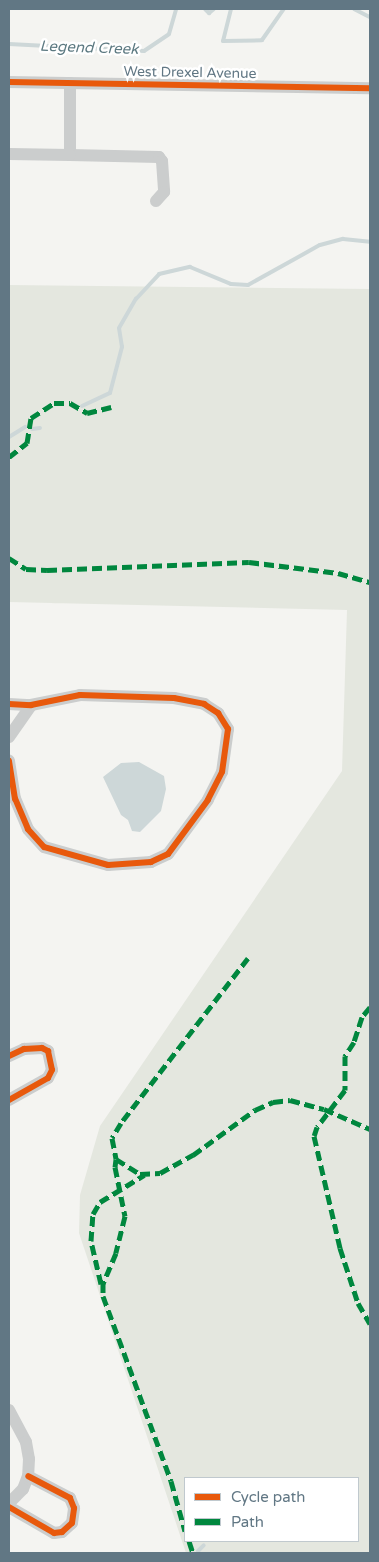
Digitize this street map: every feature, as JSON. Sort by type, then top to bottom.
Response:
[{"type":"street","name":"West Drexel Avenue","points":[[9,82],[370,88]]},
{"type":"street","points":[[70,83],[70,156]]},
{"type":"street","points":[[9,154],[159,157],[162,160],[164,192],[156,201]]},
{"type":"street","points":[[9,704],[31,705],[80,695],[174,698],[204,704],[218,713],[228,729],[222,772],[208,800],[168,854],[152,862],[108,865],[44,847],[28,829],[15,799],[9,760]]},
{"type":"street","points":[[9,737],[31,705]]},
{"type":"street","points":[[9,1056],[24,1049],[42,1048],[48,1051],[52,1070],[48,1078],[9,1100]]},
{"type":"street","points":[[9,1410],[26,1442],[28,1476],[23,1489],[9,1503]]},
{"type":"street","points":[[9,1508],[54,1533],[62,1532],[72,1523],[74,1508],[70,1498],[28,1476]]},
{"type":"shaded area","points":[[9,285],[370,289],[370,1553],[186,1553],[79,1233],[80,1195],[100,1126],[342,771],[347,610],[9,602]]},
{"type":"shaded area","points":[[139,762],[164,776],[166,789],[161,811],[140,832],[132,831],[128,820],[121,815],[103,777],[121,763]]},
{"type":"waterway","name":"Legend Creek","points":[[9,44],[144,51],[169,34],[176,9]]},
{"type":"waterway","name":"Legend Creek","points":[[205,9],[209,13],[214,9]]},
{"type":"waterway","name":"Legend Creek","points":[[231,9],[223,41],[262,40],[284,9]]},
{"type":"waterway","name":"Legend Creek","points":[[354,9],[370,17]]},
{"type":"waterway","points":[[82,406],[110,393],[122,347],[119,328],[136,299],[159,274],[190,267],[231,284],[248,285],[320,245],[343,239],[370,242]]},
{"type":"waterway","points":[[9,437],[25,427]]},
{"type":"waterway","points":[[32,429],[40,428]]},
{"type":"waterway","points":[[198,1551],[204,1545]]},
{"type":"marked path","points":[[9,457],[27,443],[31,418],[54,403],[70,403],[87,413],[111,407]]},
{"type":"marked path","points":[[9,558],[26,569],[47,570],[249,562],[338,573],[370,582]]},
{"type":"marked path","points":[[248,958],[121,1123],[112,1138],[116,1159],[140,1174],[160,1173],[193,1155],[255,1110],[273,1102],[290,1100],[324,1109],[370,1129]]},
{"type":"marked path","points":[[370,1007],[362,1017],[354,1042],[345,1056],[345,1090],[317,1127],[314,1136],[340,1248],[358,1303],[370,1324]]},
{"type":"marked path","points":[[116,1159],[115,1167],[125,1216],[116,1253],[103,1283],[103,1296],[171,1481],[184,1527]]},
{"type":"marked path","points":[[101,1284],[91,1241],[93,1214],[100,1202],[144,1175]]},
{"type":"marked path","points":[[189,1542],[193,1553]]},
{"type":"cycle path","points":[[9,82],[370,88]]},
{"type":"cycle path","points":[[9,704],[31,705],[80,695],[174,698],[204,704],[218,713],[228,729],[222,772],[208,800],[168,854],[151,862],[108,865],[44,847],[28,829],[15,799],[9,760]]},
{"type":"cycle path","points":[[9,1056],[24,1049],[42,1048],[48,1051],[52,1070],[48,1078],[9,1100]]},
{"type":"cycle path","points":[[9,1507],[54,1533],[62,1532],[72,1523],[74,1508],[70,1498],[28,1476]]}]
